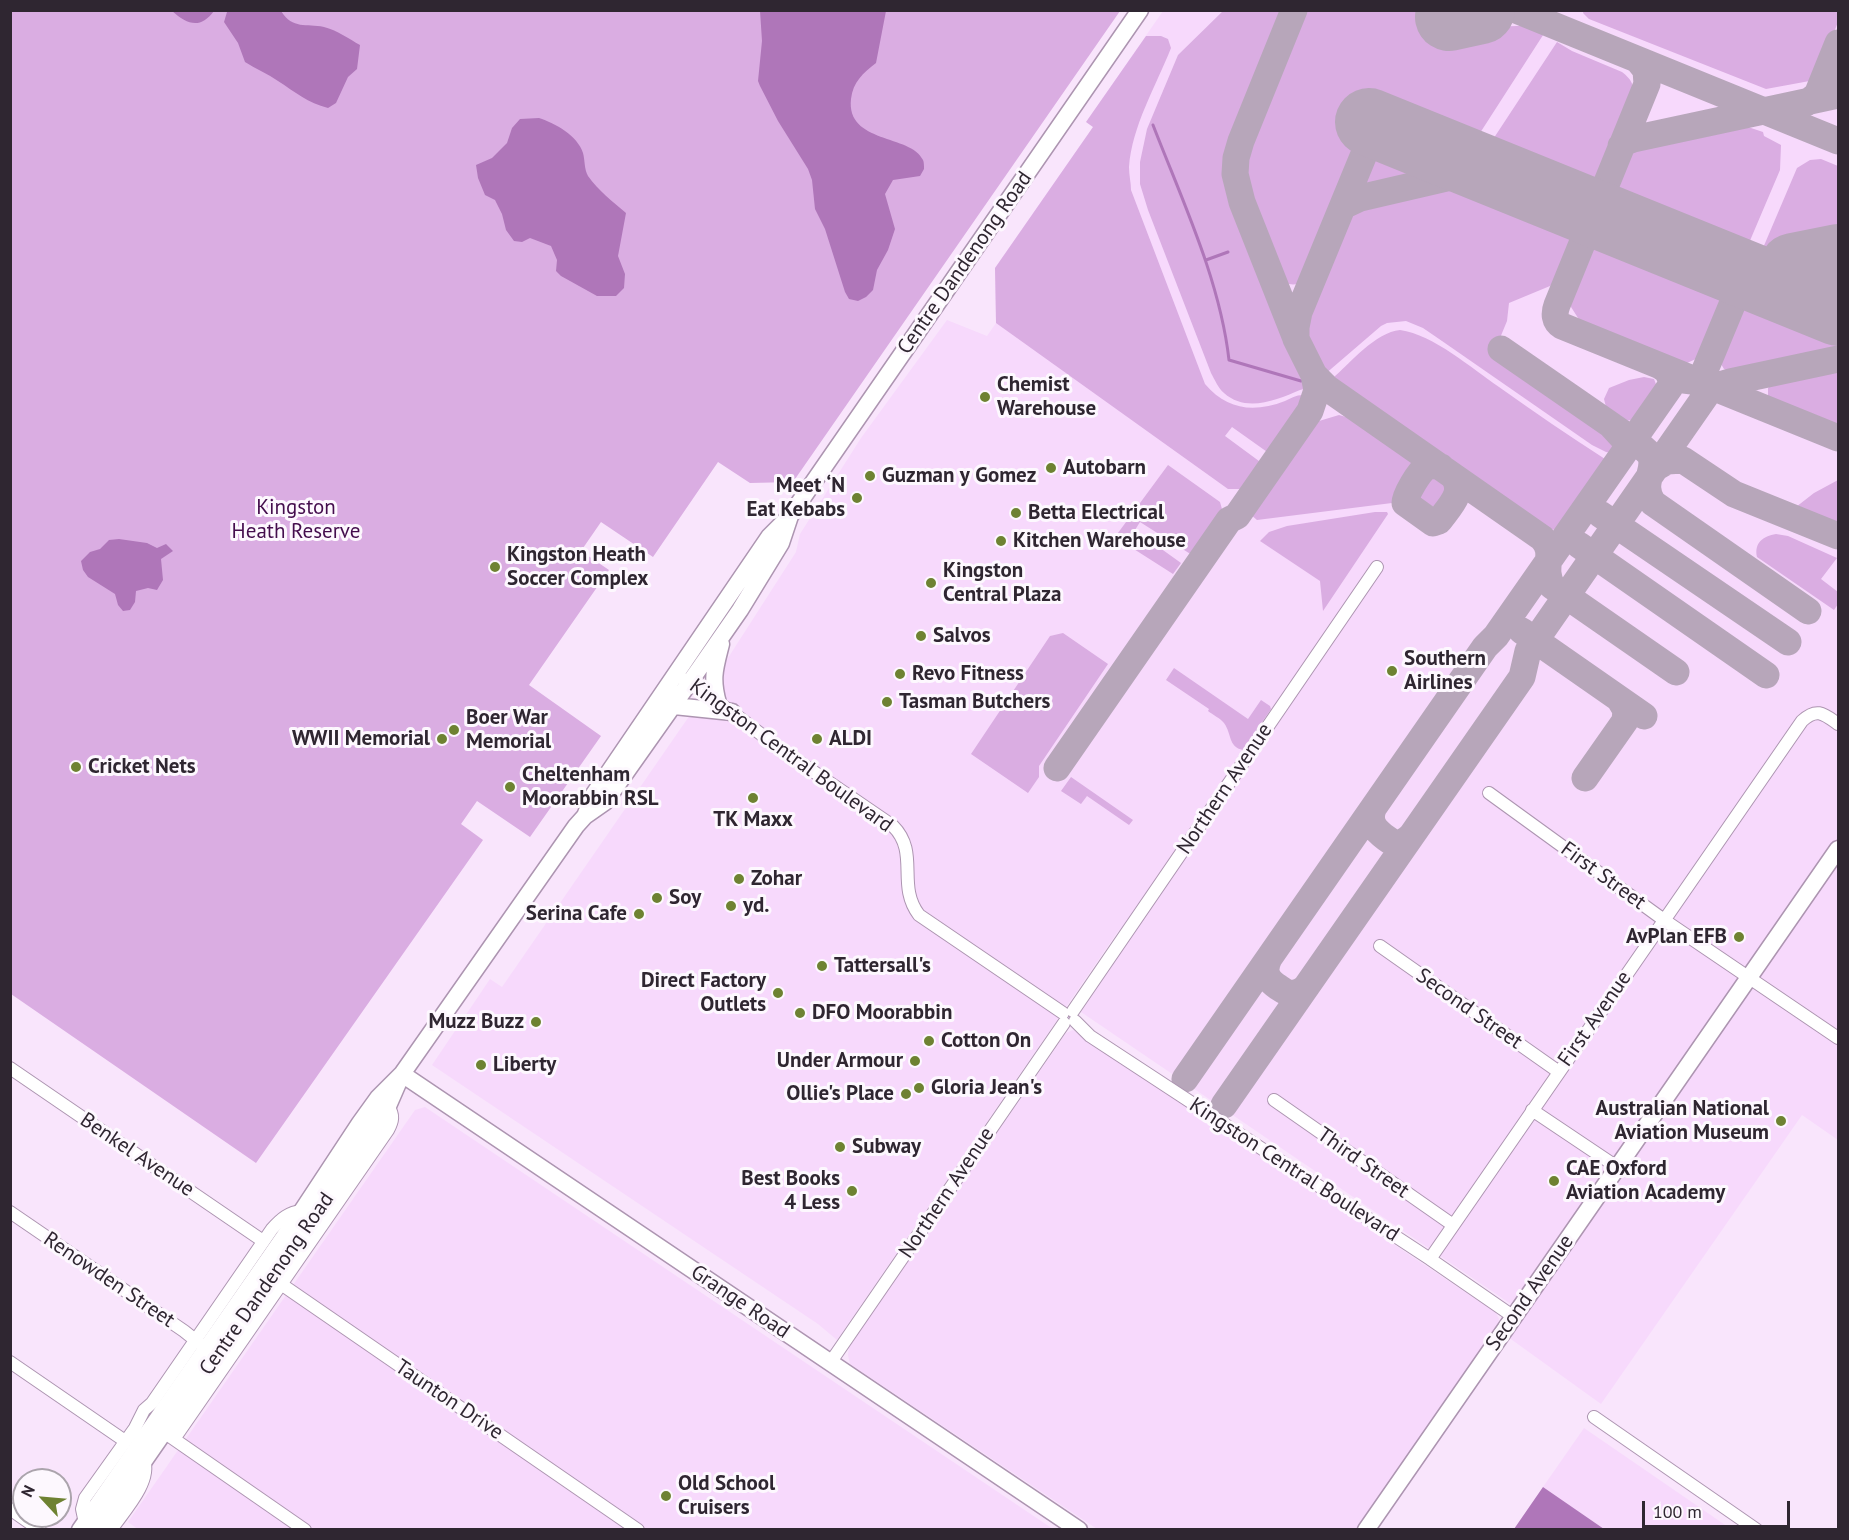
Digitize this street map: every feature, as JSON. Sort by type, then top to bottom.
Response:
[{"type":"main road","name":"Centre Dandenong Road","points":[[585,816],[605,802],[674,706],[683,678],[768,537],[790,516],[1140,10]]},
{"type":"main road","name":"Centre Dandenong Road","points":[[87,1527],[164,1432],[200,1344],[271,1278],[302,1211],[360,1123],[378,1098],[402,1074],[585,816],[594,794],[683,678],[725,632],[781,543],[790,516]]},
{"type":"main road","points":[[674,706],[725,707],[714,687],[713,677],[725,632]]},
{"type":"main road","name":"Second Avenue","points":[[1366,1530],[1839,849]]},
{"type":"main road","name":"Centre Dandenong Road","points":[[87,1527],[144,1460],[164,1432],[388,1106],[402,1074]]},
{"type":"main road","name":"Grange Road","points":[[402,1074],[1079,1530]]},
{"type":"street","name":"Northern Avenue","points":[[830,1363],[1377,567]]},
{"type":"street","name":"Kingston Central Boulevard","points":[[683,678],[896,829],[907,849],[908,893],[913,906],[923,918],[1069,1017],[1090,1036],[1430,1259],[1514,1317]]},
{"type":"street","name":"First Avenue","points":[[1430,1259],[1802,721],[1808,715],[1816,712],[1825,714],[1839,724]]},
{"type":"street","name":"First Street","points":[[1489,793],[1664,920],[1839,1038]]},
{"type":"street","name":"Second Street","points":[[1380,946],[1558,1072]]},
{"type":"street","name":"Benkel Avenue","points":[[10,1068],[263,1241]]},
{"type":"street","name":"Third Street","points":[[1274,1100],[1453,1225]]},
{"type":"street","points":[[1532,1110],[1617,1167]]},
{"type":"street","name":"Centre Dandenong Road","points":[[87,1527],[82,1509],[85,1498],[135,1428],[144,1410],[200,1344],[263,1241],[280,1220],[294,1212],[302,1211]]},
{"type":"street","name":"Renowden Street","points":[[10,1212],[200,1344]]},
{"type":"street","name":"Taunton Drive","points":[[271,1278],[638,1530]]},
{"type":"street","points":[[10,1362],[125,1441]]},
{"type":"street","points":[[152,1403],[151,1412],[164,1432],[305,1530]]},
{"type":"street","points":[[1594,1417],[1758,1530]]},
{"type":"street","name":"Centre Dandenong Road","points":[[111,1530],[142,1485],[147,1472],[144,1460]]},
{"type":"street","points":[[10,1509],[40,1530]]},
{"type":"shaded area","points":[[172,11],[214,11],[204,21],[193,23]]},
{"type":"shaded area","points":[[224,11],[281,11],[290,21],[300,25],[334,30],[360,45],[357,69],[348,77],[336,103],[328,108],[314,103],[245,62],[238,43],[224,22],[227,12]]},
{"type":"shaded area","points":[[760,11],[886,11],[876,63],[856,83],[851,99],[852,113],[858,124],[868,131],[916,152],[923,160],[924,169],[920,176],[893,180],[885,194],[895,229],[888,250],[877,270],[873,290],[858,301],[849,299],[845,292],[825,229],[815,209],[812,180],[808,169],[778,121],[758,81],[762,41]]},
{"type":"shaded area","points":[[1163,11],[1838,11],[1838,1140],[1802,1115],[1601,1404],[1508,1337],[1524,1313],[1081,1012],[1131,938],[1119,930],[837,1340],[818,1324],[432,1065],[490,979],[502,987],[710,686],[796,552],[800,534],[861,438],[947,320],[987,336],[996,323],[995,268],[1093,127],[1086,122]]},
{"type":"shaded area","points":[[539,118],[559,127],[576,141],[583,153],[588,176],[626,213],[618,256],[625,274],[624,288],[616,296],[597,296],[561,276],[556,271],[557,260],[551,246],[530,238],[522,242],[514,241],[506,230],[495,200],[485,195],[478,178],[476,165],[492,158],[507,143],[512,128],[520,119]]},
{"type":"shaded area","points":[[109,540],[147,543],[157,548],[166,544],[173,551],[161,559],[163,580],[157,590],[148,588],[136,591],[135,602],[130,610],[123,611],[118,605],[115,594],[88,577],[81,561],[90,552],[100,549]]},
{"type":"shaded area","points":[[1073,1030],[1497,1315],[1498,1325],[1357,1529],[1097,1529],[850,1364],[849,1347],[1066,1033]]},
{"type":"shaded area","points":[[425,1107],[1053,1529],[139,1530],[128,1522],[415,1110]]},
{"type":"shaded area","points":[[1584,1428],[1731,1529],[1604,1529],[1543,1487]]},
{"type":"shaded area","points":[[1543,1487],[1604,1529],[1514,1529]]},
{"type":"green space","points":[[1224,10],[1286,11],[1231,149],[1228,172],[1234,199],[1306,384],[1304,389],[1262,403],[1233,399],[1217,384],[1148,210],[1140,184],[1140,162],[1147,129],[1178,55]]},
{"type":"green space","points":[[1584,10],[1838,10],[1838,22],[1815,80],[1766,89],[1589,19],[1583,13]]},
{"type":"green space","name":"Kingston Heath Reserve","points":[[10,11],[1120,11],[793,482],[750,483],[718,462],[653,557],[601,522],[581,551],[609,570],[529,685],[601,736],[530,837],[477,801],[461,824],[483,840],[256,1163],[11,994]]},
{"type":"green space","points":[[1301,11],[1447,11],[1453,38],[1511,26],[1523,26],[1545,32],[1471,147],[1374,109],[1310,269],[1302,282],[1292,284],[1279,277],[1248,198],[1243,169],[1249,141]]},
{"type":"green space","points":[[1146,36],[1161,36],[1168,39],[1171,48],[1135,136],[1129,167],[1131,190],[1205,384],[1222,399],[1242,407],[1263,407],[1299,395],[1307,396],[1297,416],[1270,454],[1232,427],[1225,436],[1263,464],[1242,489],[1228,489],[996,323],[995,268],[1093,127],[1086,122]]},
{"type":"green space","points":[[1557,42],[1572,51],[1622,72],[1633,86],[1633,97],[1592,197],[1484,153]]},
{"type":"green space","points":[[1742,125],[1763,132],[1764,136],[1781,145],[1780,170],[1746,250],[1626,204],[1621,197],[1618,190],[1618,178],[1632,150]]},
{"type":"green space","points":[[1389,153],[1407,154],[1445,168],[1444,171],[1368,188],[1362,181],[1366,171],[1375,160]]},
{"type":"green space","points":[[1821,159],[1838,166],[1838,241],[1762,258],[1760,255],[1797,168],[1810,160]]},
{"type":"green space","points":[[1474,181],[1581,223],[1556,281],[1550,286],[1509,303],[1507,321],[1493,355],[1607,435],[1612,444],[1612,453],[1592,445],[1423,328],[1406,321],[1381,326],[1324,375],[1315,360],[1307,339],[1308,314],[1346,219],[1355,210],[1370,203]]},
{"type":"green space","points":[[1603,241],[1717,288],[1722,299],[1721,307],[1698,358],[1687,363],[1675,362],[1580,321],[1571,307],[1571,294],[1591,249]]},
{"type":"green space","points":[[1769,303],[1838,329],[1838,351],[1736,372],[1724,369],[1721,364],[1722,353],[1738,315],[1750,306]]},
{"type":"green space","points":[[1400,330],[1426,338],[1452,353],[1538,415],[1605,459],[1606,462],[1561,526],[1552,530],[1536,524],[1332,382],[1332,379],[1373,342],[1391,332]]},
{"type":"green space","points":[[1838,368],[1838,429],[1772,402],[1768,397],[1768,388],[1776,381]]},
{"type":"green space","points":[[1644,377],[1654,379],[1657,387],[1653,398],[1641,414],[1624,421],[1607,411],[1604,399],[1609,388]]},
{"type":"green space","points":[[1339,415],[1360,421],[1410,455],[1416,465],[1392,503],[1257,520],[1250,514],[1306,431],[1319,421]]},
{"type":"green space","points":[[1168,465],[1220,502],[1222,509],[1192,555],[1140,522],[1135,530],[1181,563],[1173,574],[1115,537]]},
{"type":"green space","points":[[1436,475],[1445,480],[1449,492],[1438,510],[1415,495],[1426,479]]},
{"type":"green space","points":[[1838,480],[1838,525],[1796,507],[1814,493]]},
{"type":"green space","points":[[1387,512],[1388,514],[1323,611],[1320,581],[1260,541],[1269,532],[1287,526]]},
{"type":"green space","points":[[1776,534],[1788,536],[1837,558],[1821,579],[1838,592],[1838,604],[1834,610],[1757,557],[1756,552],[1760,541]]},
{"type":"green space","points":[[1063,633],[1108,664],[1039,766],[1039,777],[1028,793],[971,754],[1050,636]]},
{"type":"green space","points":[[1174,668],[1248,719],[1261,700],[1270,706],[1271,709],[1243,750],[1235,746],[1224,723],[1208,711],[1209,709],[1166,680]]},
{"type":"green space","points":[[1071,777],[1133,820],[1129,825],[1087,796],[1081,804],[1061,791]]},
{"type":"waterway","points":[[1153,125],[1209,270],[1229,360],[1301,381]]},
{"type":"waterway","points":[[1206,260],[1228,252]]},
{"type":"taxiway","points":[[1294,10],[1241,141],[1236,158],[1235,174],[1242,202],[1297,341],[1314,375],[1327,388],[1542,538],[1548,549],[1548,572],[1552,586],[1676,672]]},
{"type":"taxiway","points":[[1454,10],[1455,16]]},
{"type":"taxiway","points":[[1516,10],[1838,141]]},
{"type":"taxiway","points":[[1808,102],[1817,95],[1838,43]]},
{"type":"taxiway","points":[[1638,60],[1646,70],[1647,84],[1557,305],[1556,319],[1562,326],[1838,438]]},
{"type":"taxiway","points":[[1621,146],[1633,139],[1838,95]]},
{"type":"taxiway","points":[[1296,339],[1299,312],[1376,125]]},
{"type":"taxiway","points":[[1366,149],[1373,140],[1391,135],[1412,139],[1441,151]]},
{"type":"taxiway","points":[[1343,206],[1360,198],[1472,172],[1493,172]]},
{"type":"taxiway","points":[[1684,380],[1700,382],[1743,283],[1756,275],[1793,267]]},
{"type":"taxiway","points":[[1501,349],[1611,425],[1623,438]]},
{"type":"taxiway","points":[[1224,1105],[1522,677],[1528,651],[1709,391],[1730,382],[1838,359]]},
{"type":"taxiway","points":[[1185,1079],[1485,647],[1496,636],[1670,387],[1669,375],[1660,366]]},
{"type":"taxiway","points":[[1057,768],[1229,520],[1237,516],[1310,411],[1317,390],[1314,375]]},
{"type":"taxiway","points":[[1611,425],[1650,455],[1652,466],[1648,489],[1653,503],[1808,611]]},
{"type":"taxiway","points":[[1655,468],[1667,461],[1683,460],[1734,494],[1838,536]]},
{"type":"taxiway","points":[[1441,467],[1426,467],[1416,478],[1405,503],[1433,523],[1439,521],[1455,499],[1458,488],[1453,476]]},
{"type":"taxiway","points":[[1600,514],[1788,642]]},
{"type":"taxiway","points":[[1579,545],[1766,675]]},
{"type":"taxiway","points":[[1522,631],[1644,716]]},
{"type":"taxiway","points":[[1585,778],[1625,721],[1626,710],[1620,700]]},
{"type":"taxiway","points":[[1373,809],[1371,818],[1374,825],[1389,840],[1401,843],[1412,835]]},
{"type":"taxiway","points":[[1269,958],[1266,967],[1267,974],[1278,987],[1293,993],[1307,986]]},
{"type":"runway","points":[[1449,17],[1481,10]]},
{"type":"runway","points":[[1369,122],[1838,312]]},
{"type":"runway","points":[[1793,267],[1838,258]]},
{"type":"place","name":"Chemist Warehouse","points":[[985,397]]},
{"type":"place","name":"Autobarn","points":[[1051,468]]},
{"type":"place","name":"Guzman y Gomez","points":[[870,476]]},
{"type":"place","name":"Meet ‘N Eat Kebabs","points":[[857,498]]},
{"type":"place","name":"Betta Electrical","points":[[1016,513]]},
{"type":"place","name":"Kitchen Warehouse","points":[[1001,541]]},
{"type":"place","name":"Kingston Heath Soccer Complex","points":[[495,567]]},
{"type":"place","name":"Kingston Central Plaza","points":[[931,583]]},
{"type":"place","name":"Salvos","points":[[921,636]]},
{"type":"place","name":"Southern Airlines","points":[[1392,671]]},
{"type":"place","name":"Revo Fitness","points":[[900,674]]},
{"type":"place","name":"Tasman Butchers","points":[[887,702]]},
{"type":"place","name":"Boer War Memorial","points":[[454,730]]},
{"type":"place","name":"WWII Memorial","points":[[442,739]]},
{"type":"place","name":"ALDI","points":[[817,739]]},
{"type":"place","name":"Cricket Nets","points":[[76,767]]},
{"type":"place","name":"Cheltenham Moorabbin RSL","points":[[510,787]]},
{"type":"place","name":"TK Maxx","points":[[753,798]]},
{"type":"place","name":"Zohar","points":[[739,879]]},
{"type":"place","name":"Soy","points":[[657,898]]},
{"type":"place","name":"yd.","points":[[731,906]]},
{"type":"place","name":"Serina Cafe","points":[[639,914]]},
{"type":"place","name":"AvPlan EFB","points":[[1739,937]]},
{"type":"place","name":"Tattersall's","points":[[822,966]]},
{"type":"place","name":"Direct Factory Outlets","points":[[778,993]]},
{"type":"place","name":"DFO Moorabbin","points":[[800,1013]]},
{"type":"place","name":"Muzz Buzz","points":[[536,1022]]},
{"type":"place","name":"Cotton On","points":[[929,1041]]},
{"type":"place","name":"Under Armour","points":[[915,1061]]},
{"type":"place","name":"Liberty","points":[[481,1065]]},
{"type":"place","name":"Gloria Jean's","points":[[919,1088]]},
{"type":"place","name":"Ollie's Place","points":[[906,1094]]},
{"type":"place","name":"Australian National Aviation Museum","points":[[1781,1121]]},
{"type":"place","name":"Subway","points":[[840,1147]]},
{"type":"place","name":"CAE Oxford Aviation Academy","points":[[1554,1181]]},
{"type":"place","name":"Best Books 4 Less","points":[[852,1191]]},
{"type":"place","name":"Old School Cruisers","points":[[666,1496]]}]
